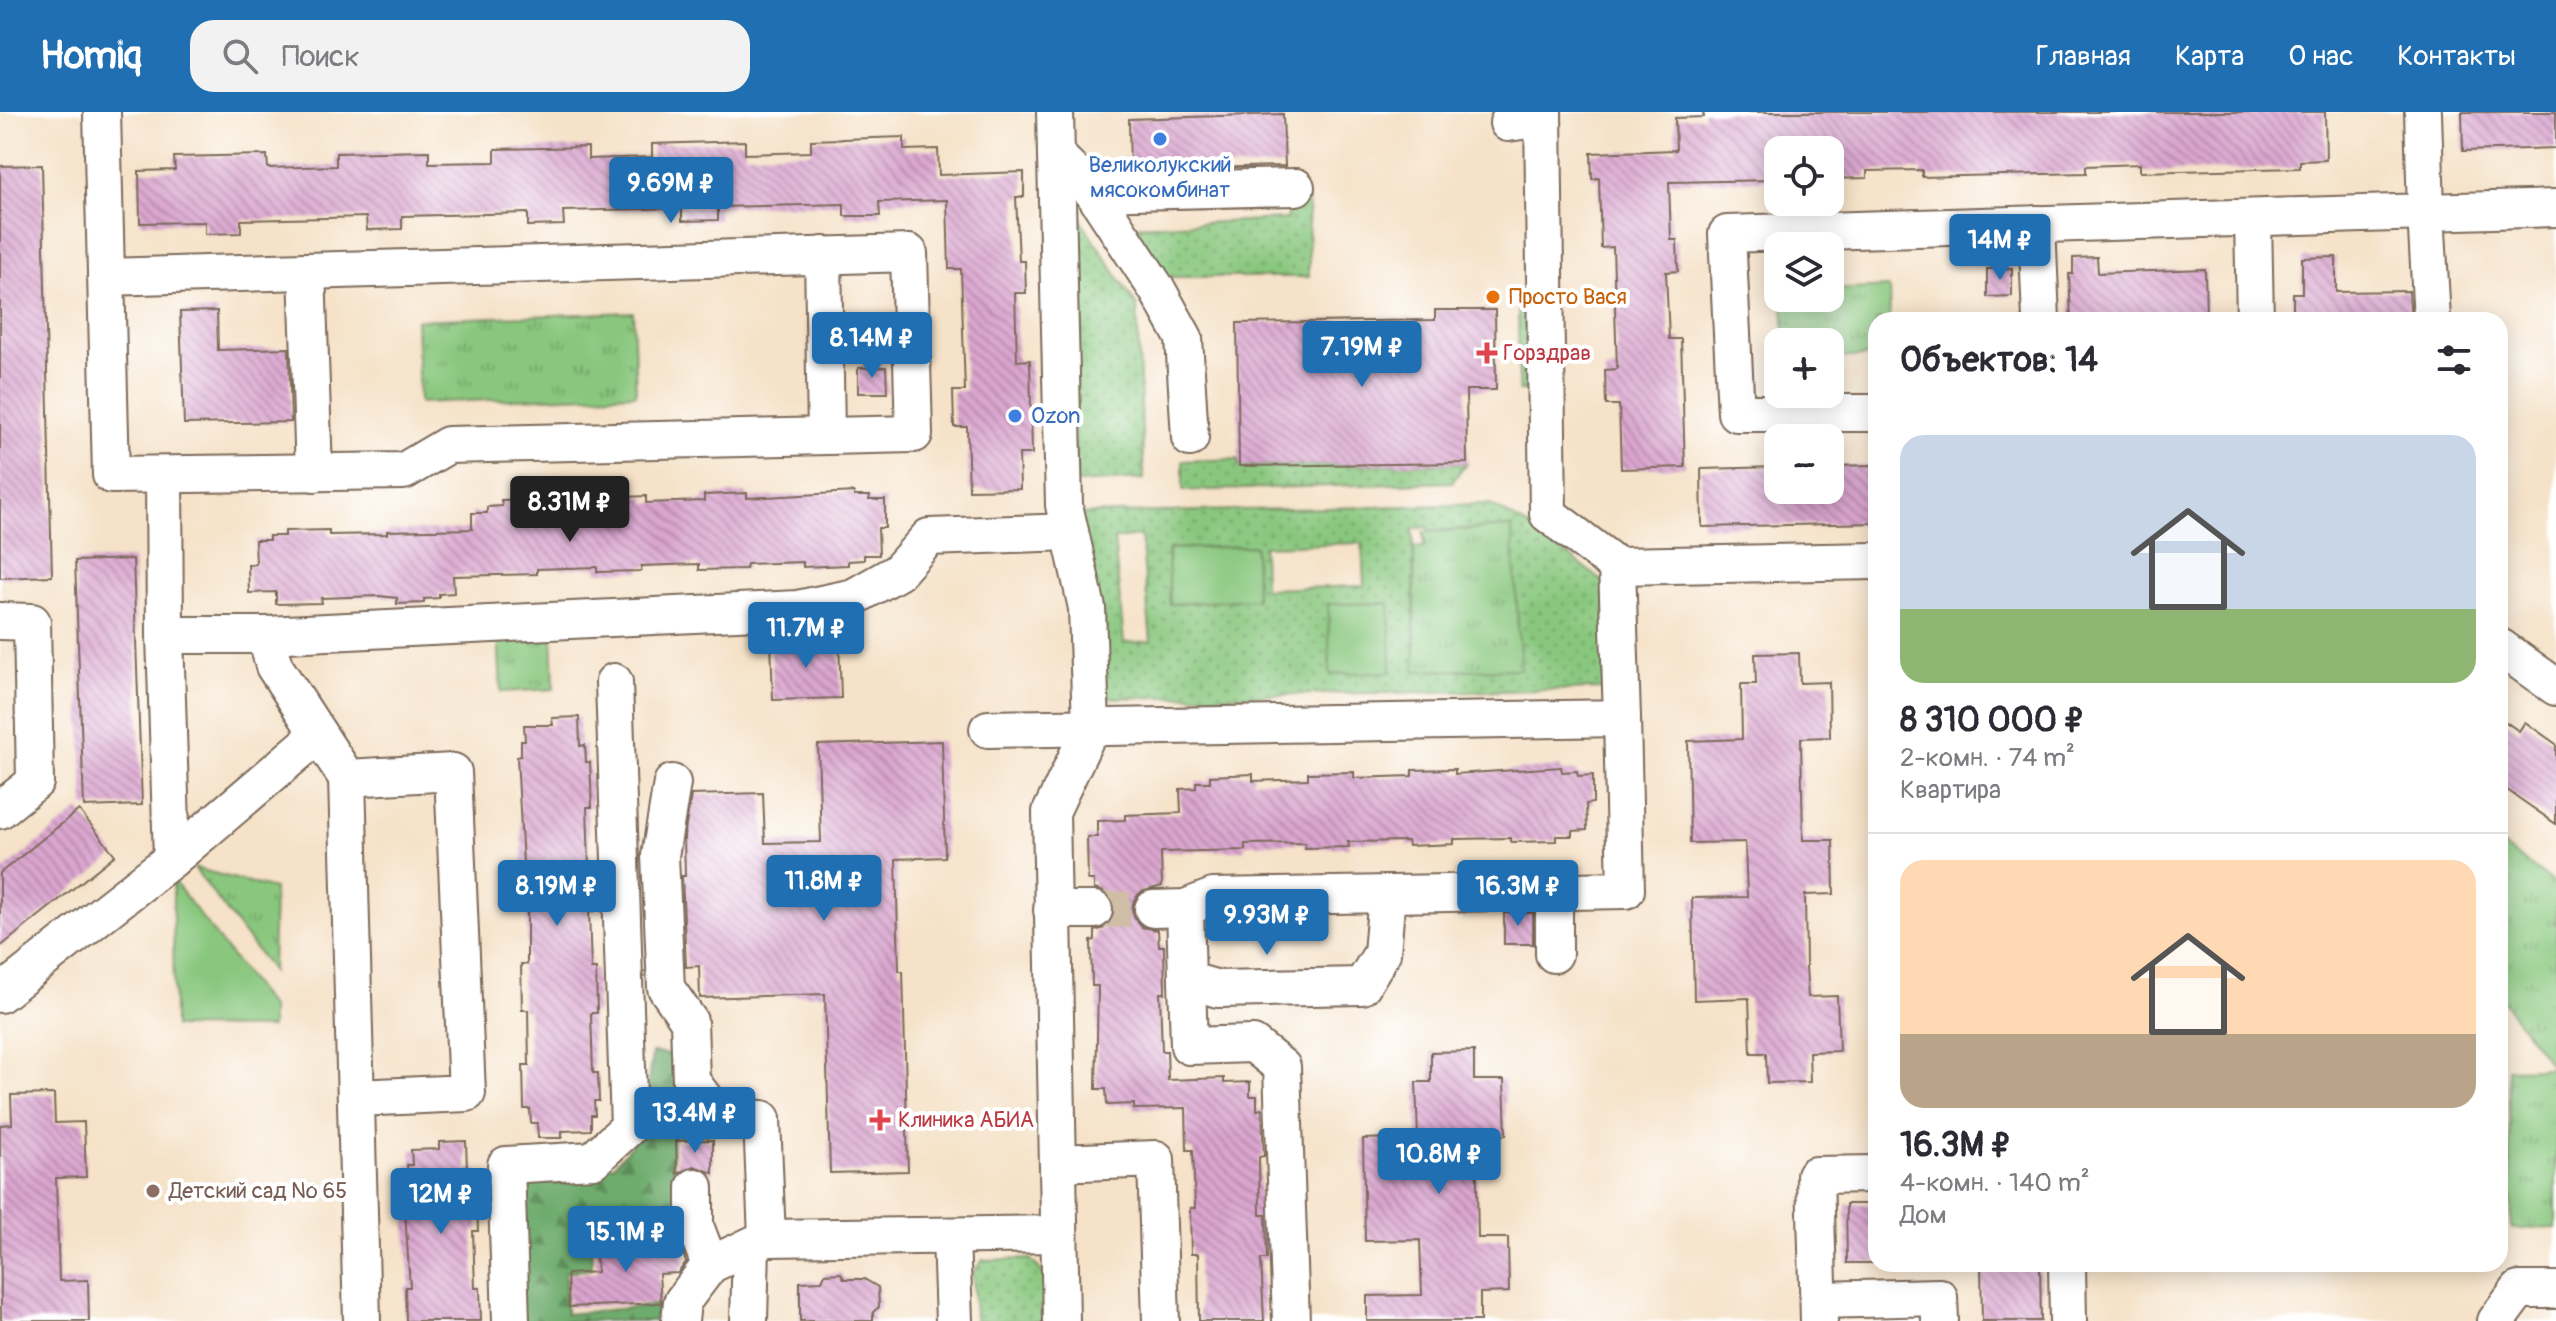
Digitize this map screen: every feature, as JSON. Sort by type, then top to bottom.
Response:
[{"type":"lane","points":[[102,112],[106,277],[111,475],[404,471],[448,445],[914,434],[909,253],[106,277]]},
{"type":"lane","points":[[1055,112],[1064,505],[1087,608],[1091,727],[1051,812],[1061,1321]]},
{"type":"lane","points":[[2423,112],[2432,312]]},
{"type":"lane","points":[[1531,118],[1548,514],[1617,566],[1868,561]]},
{"type":"lane","points":[[1056,155],[1093,192],[1158,291],[1184,338],[1190,438]]},
{"type":"lane","points":[[1093,192],[1296,187]]},
{"type":"lane","points":[[1868,413],[1736,413],[1727,234],[2556,208]]},
{"type":"lane","points":[[2253,219],[2255,312]]},
{"type":"lane","points":[[2037,224],[2041,312]]},
{"type":"lane","points":[[823,255],[826,435]]},
{"type":"lane","points":[[307,271],[314,473]]},
{"type":"lane","points":[[164,476],[172,859]]},
{"type":"lane","points":[[165,635],[266,635],[797,609],[854,597],[898,572],[929,537],[1070,532]]},
{"type":"lane","points":[[1291,1321],[1282,1067],[1253,1044],[1189,1046],[1187,980],[1169,909],[1213,897],[1626,890],[1617,566]]},
{"type":"lane","points":[[0,621],[32,622],[35,782],[0,810]]},
{"type":"lane","points":[[266,635],[274,666],[347,778],[362,1321]]},
{"type":"lane","points":[[2508,653],[2556,687]]},
{"type":"lane","points":[[511,1321],[506,1165],[593,1160],[629,1127],[614,682]]},
{"type":"lane","points":[[988,729],[1622,718]]},
{"type":"lane","points":[[0,994],[172,859],[318,735]]},
{"type":"lane","points":[[347,778],[453,772],[467,1093],[356,1098]]},
{"type":"lane","points":[[672,783],[660,856],[666,988],[689,1021],[691,1081],[718,1117],[762,1119],[759,1242],[749,1321]]},
{"type":"lane","points":[[620,859],[660,856]]},
{"type":"lane","points":[[1554,891],[1554,954]]},
{"type":"lane","points":[[1187,980],[1218,989],[1362,986],[1382,953],[1387,894]]},
{"type":"lane","points":[[1052,910],[1094,910]]},
{"type":"lane","points":[[1058,1163],[1156,1159],[1161,1321]]},
{"type":"lane","points":[[1868,1174],[1815,1175],[1819,1310],[1939,1297],[1940,1321]]},
{"type":"lane","points":[[695,1187],[695,1226],[710,1265]]},
{"type":"lane","points":[[954,1321],[971,1231]]},
{"type":"lane","points":[[680,1321],[682,1302],[710,1265],[759,1242],[971,1231],[1059,1234]]},
{"type":"lane","points":[[2067,1272],[2068,1321]]},
{"type":"lane","points":[[2496,1321],[2519,1290],[2556,1290]]},
{"type":"green space","points":[[1308,199],[1309,277],[1167,277],[1134,226],[1287,219],[1288,201]]},
{"type":"green space","points":[[1066,214],[1077,214],[1137,306],[1144,479],[1076,483]]},
{"type":"green space","points":[[1889,287],[1890,312],[1868,312],[1868,356],[1844,357],[1844,328],[1784,328],[1784,312],[1844,312],[1844,289]]},
{"type":"green space","points":[[1518,310],[1539,310],[1541,391],[1519,391]]},
{"type":"green space","points":[[633,312],[636,394],[419,403],[416,320]]},
{"type":"green space","points":[[1238,459],[1239,466],[1467,463],[1452,482],[1183,491],[1183,461]]},
{"type":"green space","points":[[1489,504],[1540,533],[1606,584],[1606,689],[1099,698],[1080,514]],"holes":[[[1512,527],[1415,671],[1413,529]],[[1141,536],[1151,641],[1124,643],[1114,539]],[[1362,543],[1364,586],[1264,589],[1263,546]],[[1254,546],[1256,599],[1170,604],[1168,549]]]},
{"type":"green space","points":[[1512,527],[1521,669],[1415,671],[1414,548],[1424,547],[1423,532]]},
{"type":"green space","points":[[1255,546],[1256,599],[1170,604],[1168,549]]},
{"type":"green space","points":[[1389,603],[1391,672],[1330,674],[1328,604]]},
{"type":"green space","points":[[552,629],[554,689],[501,692],[498,631]]},
{"type":"green space","points":[[2508,850],[2556,884],[2556,1228],[2512,1229],[2508,1069],[2553,1068],[2508,1008]]},
{"type":"green space","points":[[194,868],[274,889],[272,971]]},
{"type":"green space","points":[[173,880],[271,1008],[271,1028],[174,1027]]},
{"type":"green space","points":[[652,1053],[697,1056],[708,1135],[673,1136],[673,1177],[688,1177],[684,1232],[591,1237],[592,1268],[565,1272],[566,1314],[658,1305],[654,1321],[517,1321],[518,1183],[614,1165],[641,1133]]},
{"type":"green space","points":[[1030,1259],[1047,1277],[1048,1321],[975,1321],[973,1272],[983,1260]]},
{"type":"building","points":[[1703,112],[2325,112],[2326,160],[2300,161],[2300,168],[2140,172],[2140,164],[2086,166],[2086,173],[1922,177],[1922,170],[1867,171],[1867,178],[1844,179],[1844,136],[1764,136],[1764,180],[1669,182],[1671,240],[1677,240],[1678,271],[1666,272],[1669,339],[1681,339],[1685,467],[1621,469],[1619,405],[1606,405],[1605,370],[1617,369],[1613,247],[1601,248],[1599,178],[1592,179],[1591,153],[1676,150],[1675,118],[1704,117]]},
{"type":"building","points":[[2462,112],[2556,112],[2556,148],[2463,151]]},
{"type":"building","points":[[1283,114],[1285,166],[1130,170],[1129,119]]},
{"type":"building","points":[[904,137],[904,150],[938,149],[939,175],[1024,172],[1024,197],[1016,197],[1019,261],[1025,261],[1026,293],[1015,293],[1017,361],[1030,360],[1032,454],[1019,454],[1020,489],[969,490],[967,427],[954,427],[953,391],[965,391],[961,269],[949,269],[947,200],[879,202],[880,216],[844,216],[844,204],[718,207],[718,220],[682,221],[682,208],[563,211],[564,225],[528,226],[528,213],[402,216],[402,229],[367,230],[366,217],[241,220],[241,233],[205,234],[205,222],[140,223],[139,171],[175,170],[174,157],[267,155],[268,168],[336,166],[336,153],[429,151],[429,163],[495,162],[495,149],[588,147],[588,159],[652,157],[652,144],[745,141],[745,154],[811,152],[811,140]]},
{"type":"building","points":[[42,165],[52,576],[0,578],[0,166]]},
{"type":"building","points":[[2097,257],[2098,273],[2205,269],[2206,312],[2071,312],[2069,274],[2073,274],[2073,258]]},
{"type":"building","points":[[2336,257],[2336,292],[2409,291],[2410,312],[2293,312],[2293,293],[2302,293],[2302,258]]},
{"type":"building","points":[[2012,268],[2012,296],[1987,297],[1987,269]]},
{"type":"building","points":[[1435,310],[1495,310],[1496,390],[1466,390],[1467,463],[1239,466],[1237,323],[1435,320]]},
{"type":"building","points":[[217,311],[218,350],[289,348],[291,422],[184,424],[180,312]]},
{"type":"building","points":[[886,367],[887,393],[858,393],[858,368]]},
{"type":"building","points":[[1868,465],[1868,523],[1702,527],[1701,469],[1764,467],[1764,504],[1844,504],[1844,466]]},
{"type":"building","points":[[854,492],[854,496],[870,496],[869,500],[885,500],[885,528],[878,528],[879,555],[864,555],[864,560],[848,561],[848,565],[803,567],[803,562],[747,564],[746,569],[699,570],[699,564],[641,566],[641,571],[597,572],[597,567],[537,569],[537,574],[453,576],[454,593],[424,599],[424,603],[397,604],[397,598],[379,596],[321,598],[322,603],[276,604],[276,592],[249,593],[248,565],[256,564],[255,540],[285,536],[285,531],[329,530],[329,535],[472,529],[472,513],[487,513],[487,507],[502,506],[501,500],[545,499],[545,505],[600,504],[600,498],[646,496],[646,503],[704,501],[704,495],[747,493],[747,498]]},
{"type":"building","points":[[133,559],[142,805],[84,807],[75,561]]},
{"type":"building","points":[[839,639],[841,698],[773,700],[771,641]]},
{"type":"building","points":[[1799,653],[1800,683],[1829,682],[1830,737],[1801,738],[1803,840],[1833,840],[1834,894],[1805,895],[1806,967],[1808,997],[1837,996],[1839,1051],[1809,1052],[1810,1082],[1767,1083],[1766,1053],[1751,1053],[1749,998],[1694,1000],[1692,898],[1747,897],[1745,842],[1690,843],[1688,741],[1742,739],[1741,684],[1756,684],[1755,654]]},
{"type":"building","points":[[579,717],[580,746],[585,745],[586,762],[590,762],[592,807],[587,807],[589,864],[594,864],[595,911],[589,911],[591,969],[596,969],[597,1013],[591,1013],[593,1073],[598,1073],[599,1101],[594,1101],[595,1115],[591,1115],[591,1130],[562,1131],[562,1138],[538,1138],[537,1123],[531,1123],[530,1109],[524,1109],[523,1065],[529,1065],[528,1010],[522,1010],[521,964],[527,964],[527,906],[520,906],[518,863],[523,863],[517,757],[521,756],[521,741],[525,741],[524,725],[553,725],[552,718]]},
{"type":"building","points":[[2525,722],[2556,744],[2556,824],[2508,791],[2508,723],[2519,731]]},
{"type":"building","points":[[942,741],[945,857],[896,859],[899,971],[903,971],[908,1171],[830,1173],[825,994],[700,998],[699,966],[686,967],[682,876],[685,876],[684,837],[691,795],[763,793],[765,843],[821,842],[818,745]]},
{"type":"building","points":[[1561,767],[1562,772],[1577,771],[1578,776],[1593,775],[1593,803],[1586,804],[1587,830],[1572,831],[1572,836],[1556,836],[1556,841],[1454,839],[1454,844],[1408,846],[1407,841],[1348,842],[1349,847],[1305,848],[1305,843],[1245,844],[1245,850],[1161,852],[1162,886],[1141,892],[1134,900],[1132,909],[1142,927],[1158,930],[1159,946],[1164,946],[1165,993],[1160,993],[1162,1051],[1167,1051],[1168,1080],[1224,1078],[1224,1083],[1250,1082],[1250,1096],[1257,1096],[1257,1110],[1262,1109],[1264,1156],[1259,1157],[1260,1215],[1266,1215],[1267,1259],[1261,1259],[1264,1321],[1199,1321],[1198,1254],[1191,1254],[1190,1208],[1195,1208],[1193,1150],[1187,1150],[1186,1108],[1134,1109],[1134,1104],[1107,1105],[1106,1089],[1096,1089],[1098,986],[1092,986],[1091,941],[1095,940],[1095,931],[1112,921],[1115,911],[1112,899],[1094,889],[1094,880],[1088,880],[1087,837],[1097,837],[1097,821],[1125,820],[1125,815],[1181,813],[1180,789],[1196,788],[1196,782],[1210,782],[1210,776],[1253,774],[1253,781],[1308,779],[1308,773],[1354,772],[1354,778],[1412,776],[1412,770],[1455,769],[1455,774]]},
{"type":"building","points":[[79,810],[115,855],[0,947],[0,873]]},
{"type":"building","points":[[1504,913],[1533,913],[1533,944],[1504,944]]},
{"type":"building","points":[[1474,1051],[1474,1080],[1504,1080],[1506,1135],[1476,1136],[1478,1238],[1508,1238],[1509,1292],[1480,1293],[1480,1321],[1367,1321],[1367,1296],[1422,1295],[1420,1240],[1365,1241],[1363,1139],[1418,1137],[1416,1082],[1431,1082],[1431,1052]]},
{"type":"building","points":[[54,1094],[55,1123],[84,1122],[86,1177],[56,1178],[59,1281],[88,1280],[89,1321],[1,1321],[0,1125],[12,1124],[11,1095]]},
{"type":"building","points":[[713,1140],[713,1173],[694,1166],[677,1174],[676,1141]]},
{"type":"building","points":[[466,1141],[467,1170],[476,1169],[478,1231],[473,1231],[475,1288],[480,1288],[481,1321],[406,1321],[405,1287],[410,1287],[403,1181],[408,1180],[407,1165],[412,1165],[411,1150],[439,1149],[439,1142]]},
{"type":"building","points":[[1846,1204],[1868,1204],[1868,1263],[1847,1263]]},
{"type":"building","points":[[678,1240],[686,1262],[678,1273],[659,1274],[661,1303],[569,1307],[567,1274],[597,1272],[595,1244]]},
{"type":"building","points":[[1981,1272],[2040,1272],[2041,1321],[1982,1321]]},
{"type":"building","points":[[841,1273],[844,1279],[864,1279],[878,1287],[879,1307],[873,1312],[873,1321],[800,1321],[800,1282],[822,1281],[825,1274]]},
{"type":"tunnel","points":[[1094,910],[1153,909]]},
{"type":"place","name":"Великолукский мясокомбинат","points":[[1160,139]]},
{"type":"place","name":"Просто Вася","points":[[1493,297]]},
{"type":"place","name":"Горздрав","points":[[1487,353]]},
{"type":"place","name":"Ozon","points":[[1015,416]]},
{"type":"place","name":"Клиника АБИА","points":[[880,1120]]},
{"type":"place","name":"Детский сад № 65","points":[[153,1191]]}]
